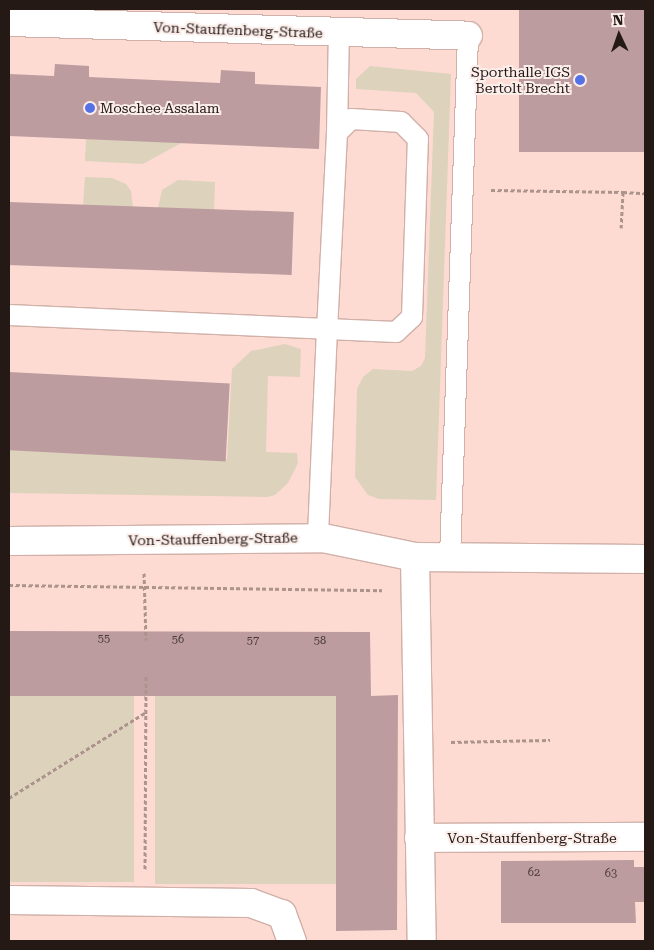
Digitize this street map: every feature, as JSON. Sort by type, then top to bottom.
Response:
[{"type":"street","name":"Von-Stauffenberg-Straße","points":[[9,22],[468,36]]},
{"type":"street","name":"Von-Stauffenberg-Straße","points":[[9,541],[318,538],[416,557],[645,559]]},
{"type":"street","points":[[416,557],[418,838],[422,941]]},
{"type":"street","name":"Von-Stauffenberg-Straße","points":[[418,838],[645,837]]},
{"type":"street","points":[[9,900],[144,900],[251,903],[282,914],[292,941]]},
{"type":"lane","points":[[318,538],[339,33]]},
{"type":"lane","points":[[450,557],[468,36]]},
{"type":"lane","points":[[9,315],[396,332],[412,317],[418,139],[402,122],[351,119],[336,133]]},
{"type":"path","points":[[463,189],[645,193]]},
{"type":"path","points":[[621,228],[623,192]]},
{"type":"path","points":[[142,541],[146,640]]},
{"type":"path","points":[[9,584],[145,584],[416,590]]},
{"type":"path","points":[[144,900],[146,675]]},
{"type":"path","points":[[9,798],[147,712]]},
{"type":"path","points":[[418,742],[550,740]]},
{"type":"shaded area","points":[[370,66],[451,74],[436,500],[379,499],[368,495],[355,477],[357,389],[363,377],[373,369],[412,371],[421,366],[425,358],[434,112],[416,93],[356,89],[356,79]]},
{"type":"shaded area","points":[[86,139],[183,142],[143,164],[85,161]]},
{"type":"shaded area","points":[[85,177],[112,178],[126,184],[131,191],[133,208],[83,206]]},
{"type":"shaded area","points":[[178,180],[215,182],[214,211],[158,208],[162,190]]},
{"type":"shaded area","points":[[285,344],[301,349],[300,377],[268,376],[266,452],[297,453],[298,463],[288,483],[275,495],[267,497],[9,493],[9,450],[227,459],[232,369],[251,351]]},
{"type":"shaded area","points":[[9,696],[134,696],[134,882],[9,882]]},
{"type":"shaded area","points":[[155,696],[336,696],[336,884],[155,884]]},
{"type":"building","name":"Sporthalle IGS Bertolt Brecht","points":[[519,9],[645,9],[645,152],[519,152]]},
{"type":"building","points":[[55,64],[89,66],[89,77],[220,83],[221,70],[255,72],[255,84],[321,87],[319,149],[9,136],[9,74],[54,76]]},
{"type":"building","points":[[9,202],[294,212],[292,275],[9,265]]},
{"type":"building","points":[[9,372],[230,384],[226,461],[9,450]]},
{"type":"building","points":[[9,631],[370,632],[371,696],[398,695],[397,930],[336,931],[336,696],[9,696]]},
{"type":"building","points":[[634,860],[634,867],[645,867],[645,902],[635,902],[636,923],[501,923],[501,861]]},
{"type":"place","name":"Sporthalle IGS Bertolt Brecht","points":[[580,80]]},
{"type":"place","name":"Moschee Assalam","points":[[90,108]]}]
